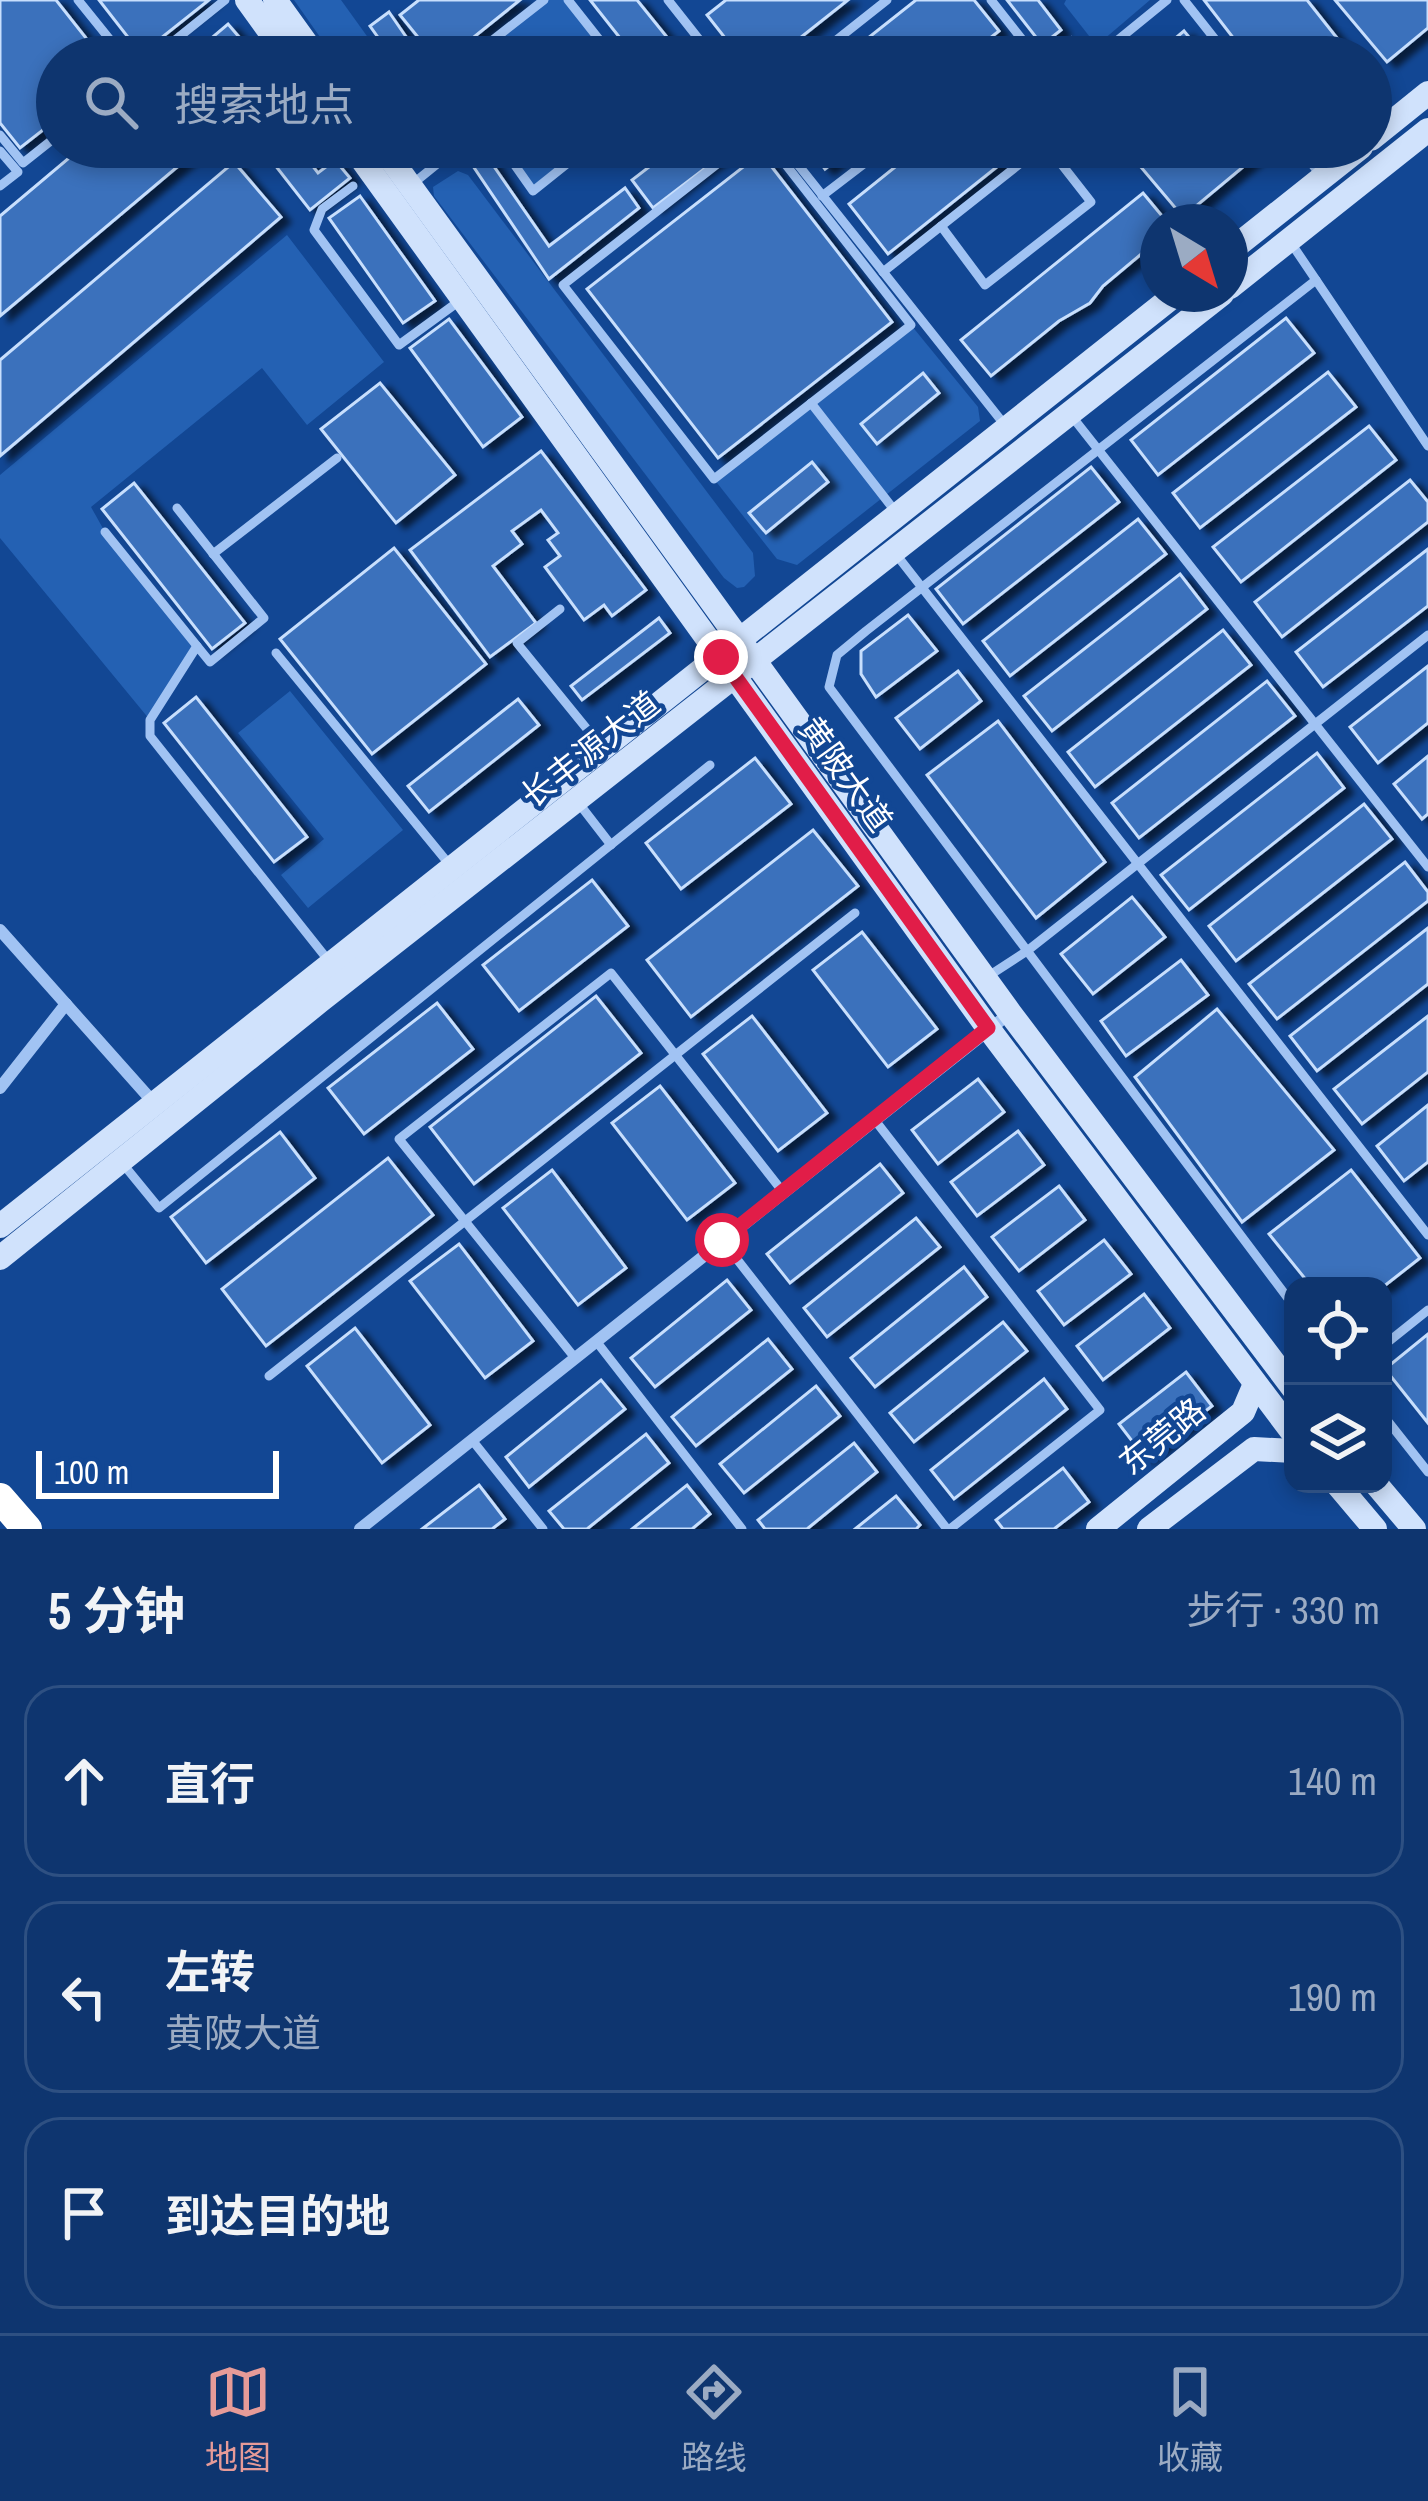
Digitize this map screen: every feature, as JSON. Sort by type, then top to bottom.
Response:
[{"type":"highway","points":[[0,1498],[27,1529]]},
{"type":"street","points":[[247,0],[273,36]]},
{"type":"street","points":[[275,0],[301,36]]},
{"type":"street","points":[[1392,122],[1428,93]]},
{"type":"street","points":[[1392,159],[1428,130]]},
{"type":"street","name":"黄陂大道","points":[[368,168],[1291,1385]]},
{"type":"street","name":"黄陂大道","points":[[397,168],[988,1028],[1284,1421]]},
{"type":"street","points":[[1248,237],[1333,168]]},
{"type":"street","points":[[1248,273],[1380,168]]},
{"type":"street","name":"长丰源大道","points":[[0,1258],[577,801],[898,515],[1153,312]]},
{"type":"street","name":"长丰源大道","points":[[2,1222],[604,749],[896,553],[1199,312]]},
{"type":"street","points":[[2,937],[155,1104]]},
{"type":"street","points":[[0,1088],[66,1004]]},
{"type":"street","points":[[360,1529],[1010,1013]]},
{"type":"street","name":"东莞路","points":[[1098,1529],[1243,1412],[1255,1384]]},
{"type":"street","name":"东莞路","points":[[1149,1529],[1254,1449],[1284,1450]]},
{"type":"street","points":[[1344,1493],[1375,1529]]},
{"type":"street","points":[[1384,1493],[1414,1529]]},
{"type":"lane","points":[[78,0],[107,36]]},
{"type":"lane","points":[[180,36],[225,0]]},
{"type":"lane","points":[[498,36],[544,0]]},
{"type":"lane","points":[[568,0],[596,36]]},
{"type":"lane","points":[[687,0],[671,5],[695,36]]},
{"type":"lane","points":[[841,36],[886,0]]},
{"type":"lane","points":[[991,0],[1020,36]]},
{"type":"lane","points":[[1123,36],[1167,0]]},
{"type":"lane","points":[[1184,0],[1212,36]]},
{"type":"lane","points":[[0,135],[23,163],[36,153]]},
{"type":"lane","points":[[0,151],[18,172],[0,186]]},
{"type":"lane","points":[[410,186],[432,168]]},
{"type":"lane","points":[[517,168],[533,191],[562,168]]},
{"type":"lane","points":[[712,168],[563,285],[714,479],[911,325],[788,168]]},
{"type":"lane","points":[[801,168],[1007,429]]},
{"type":"lane","points":[[823,196],[859,168]]},
{"type":"lane","points":[[883,272],[1017,168]]},
{"type":"lane","points":[[941,226],[985,285],[1091,202],[1062,168]]},
{"type":"lane","points":[[1315,168],[1322,177]]},
{"type":"lane","points":[[353,186],[322,209],[314,230],[399,345],[463,299]]},
{"type":"lane","points":[[1289,241],[1428,446]]},
{"type":"lane","points":[[1284,1293],[829,687],[837,655],[1316,280]]},
{"type":"lane","points":[[811,403],[898,515]]},
{"type":"lane","points":[[1070,414],[1428,867]]},
{"type":"lane","points":[[213,554],[337,458]]},
{"type":"lane","points":[[105,532],[210,662],[264,618],[177,508]]},
{"type":"lane","points":[[896,553],[1428,1235]]},
{"type":"lane","points":[[560,609],[517,643],[604,749]]},
{"type":"lane","points":[[986,978],[1027,951],[1428,635]]},
{"type":"lane","points":[[197,646],[150,720],[150,736],[331,964]]},
{"type":"lane","points":[[277,653],[452,868]]},
{"type":"lane","points":[[121,1161],[159,1208],[710,765]]},
{"type":"lane","points":[[577,801],[611,845]]},
{"type":"lane","points":[[269,1376],[854,913]]},
{"type":"lane","points":[[574,1358],[399,1139],[611,973],[783,1192]]},
{"type":"lane","points":[[722,1240],[948,1529],[1100,1410],[874,1119]]},
{"type":"lane","points":[[1392,1339],[1428,1310]]},
{"type":"lane","points":[[596,1341],[742,1529]]},
{"type":"lane","points":[[1392,1426],[1428,1472]]},
{"type":"lane","points":[[472,1440],[543,1529]]},
{"type":"shaded area","points":[[294,0],[341,0],[367,36],[319,36]]},
{"type":"shaded area","points":[[544,0],[568,0],[596,36],[498,36]]},
{"type":"shaded area","points":[[1066,0],[1150,0],[1108,36],[1089,36],[1064,4]]},
{"type":"shaded area","points":[[517,168],[562,168],[533,191]]},
{"type":"shaded area","points":[[458,171],[468,175],[753,553],[755,576],[744,587],[737,588],[724,578],[434,196],[433,187]]},
{"type":"shaded area","points":[[287,235],[384,362],[307,425],[262,368],[91,507],[105,532],[197,646],[150,720],[0,538],[0,475]]},
{"type":"shaded area","points":[[911,325],[978,407],[980,421],[797,565],[777,559],[714,479]]},
{"type":"shaded area","points":[[290,691],[403,830],[308,908],[281,875],[324,839],[238,733]]},
{"type":"building","points":[[0,0],[56,0],[84,36],[36,36],[36,135],[20,148],[0,123]]},
{"type":"building","points":[[99,0],[209,0],[164,36],[127,36]]},
{"type":"building","points":[[419,0],[520,0],[475,36],[417,36],[400,15]]},
{"type":"building","points":[[590,0],[637,0],[666,36],[618,36]]},
{"type":"building","points":[[726,0],[848,0],[803,36],[724,36],[707,15]]},
{"type":"building","points":[[916,0],[974,0],[999,31],[993,36],[871,36]]},
{"type":"building","points":[[1007,0],[1038,0],[1061,30],[1053,36],[1035,36]]},
{"type":"building","points":[[1204,0],[1307,0],[1335,36],[1232,36]]},
{"type":"building","points":[[1335,0],[1428,0],[1428,28],[1392,58],[1392,36],[1365,36]]},
{"type":"building","points":[[389,12],[406,36],[377,36],[370,26]]},
{"type":"building","points":[[228,24],[238,36],[214,36]]},
{"type":"building","points":[[57,168],[176,168],[0,316],[0,216]]},
{"type":"building","points":[[227,168],[239,168],[281,217],[0,456],[0,360]]},
{"type":"building","points":[[277,168],[314,168],[318,173],[342,168],[350,178],[310,210]]},
{"type":"building","points":[[474,168],[495,168],[549,246],[625,188],[639,208],[549,279]]},
{"type":"building","points":[[648,168],[705,168],[653,208],[632,180]]},
{"type":"building","points":[[742,168],[773,168],[892,322],[718,458],[587,289]]},
{"type":"building","points":[[894,168],[996,168],[888,254],[849,204]]},
{"type":"building","points":[[1142,168],[1242,168],[1199,204],[1172,204]]},
{"type":"building","points":[[1143,193],[1152,204],[1140,204],[1140,255],[1090,303],[1059,321],[991,376],[961,340]]},
{"type":"building","points":[[360,196],[435,301],[403,323],[329,218]]},
{"type":"building","points":[[1286,318],[1314,353],[1158,475],[1131,440]]},
{"type":"building","points":[[449,319],[522,417],[483,447],[410,348]]},
{"type":"building","points":[[1328,372],[1356,407],[1200,528],[1173,493]]},
{"type":"building","points":[[923,373],[939,393],[877,444],[861,424]]},
{"type":"building","points":[[380,383],[455,475],[396,523],[321,429]]},
{"type":"building","points":[[1369,426],[1396,460],[1241,582],[1213,547]]},
{"type":"building","points":[[541,451],[646,590],[612,616],[604,605],[584,620],[545,567],[560,556],[548,540],[558,533],[541,510],[512,531],[522,544],[493,566],[536,623],[490,657],[410,550]]},
{"type":"building","points":[[812,462],[828,482],[766,533],[749,513]]},
{"type":"building","points":[[1091,467],[1119,502],[963,624],[936,589]]},
{"type":"building","points":[[1410,480],[1428,502],[1428,522],[1282,637],[1255,602]]},
{"type":"building","points":[[134,483],[245,623],[212,649],[102,509]]},
{"type":"building","points":[[1138,519],[1166,554],[1010,676],[983,641]]},
{"type":"building","points":[[394,548],[486,664],[372,754],[280,639]]},
{"type":"building","points":[[1428,549],[1428,606],[1323,687],[1296,652]]},
{"type":"building","points":[[1180,574],[1207,609],[1052,731],[1024,696]]},
{"type":"building","points":[[908,615],[937,651],[876,697],[861,674],[861,651]]},
{"type":"building","points":[[659,618],[670,633],[582,700],[571,686]]},
{"type":"building","points":[[1223,630],[1251,665],[1095,787],[1068,752]]},
{"type":"building","points":[[1428,666],[1428,723],[1378,763],[1350,727]]},
{"type":"building","points":[[958,671],[981,701],[920,749],[896,718]]},
{"type":"building","points":[[1267,681],[1295,716],[1139,838],[1112,803]]},
{"type":"building","points":[[196,697],[307,837],[274,862],[164,723]]},
{"type":"building","points":[[518,699],[539,725],[429,812],[408,786]]},
{"type":"building","points":[[998,721],[1105,862],[1036,918],[927,775]]},
{"type":"building","points":[[1317,753],[1344,788],[1189,910],[1161,875]]},
{"type":"building","points":[[1428,756],[1428,814],[1422,819],[1394,784]]},
{"type":"building","points":[[755,758],[791,804],[681,889],[646,843]]},
{"type":"building","points":[[1364,804],[1392,839],[1236,961],[1209,926]]},
{"type":"building","points":[[813,830],[858,886],[691,1017],[647,960]]},
{"type":"building","points":[[1405,862],[1428,892],[1428,901],[1277,1019],[1249,984]]},
{"type":"building","points":[[592,880],[628,926],[519,1011],[483,965]]},
{"type":"building","points":[[1132,897],[1165,937],[1093,994],[1061,954]]},
{"type":"building","points":[[1428,928],[1428,984],[1317,1071],[1290,1036]]},
{"type":"building","points":[[862,932],[937,1029],[888,1067],[813,970]]},
{"type":"building","points":[[1181,960],[1208,995],[1126,1056],[1101,1021]]},
{"type":"building","points":[[596,996],[641,1053],[474,1184],[430,1127]]},
{"type":"building","points":[[437,1003],[473,1049],[364,1134],[328,1088]]},
{"type":"building","points":[[1217,1009],[1334,1150],[1242,1222],[1135,1077]]},
{"type":"building","points":[[752,1016],[827,1113],[778,1151],[703,1054]]},
{"type":"building","points":[[1428,1016],[1428,1072],[1362,1124],[1334,1089]]},
{"type":"building","points":[[978,1079],[1004,1112],[938,1164],[912,1130]]},
{"type":"building","points":[[660,1086],[735,1183],[687,1220],[612,1123]]},
{"type":"building","points":[[1428,1105],[1428,1162],[1404,1181],[1377,1146]]},
{"type":"building","points":[[1018,1131],[1044,1165],[977,1216],[951,1182]]},
{"type":"building","points":[[280,1132],[315,1178],[206,1263],[171,1217]]},
{"type":"building","points":[[388,1158],[433,1215],[266,1346],[222,1289]]},
{"type":"building","points":[[880,1164],[903,1193],[790,1283],[767,1254]]},
{"type":"building","points":[[552,1170],[626,1268],[578,1305],[503,1208]]},
{"type":"building","points":[[1351,1170],[1420,1258],[1392,1280],[1304,1277],[1269,1234]]},
{"type":"building","points":[[1059,1186],[1085,1220],[1019,1271],[992,1237]]},
{"type":"building","points":[[916,1218],[940,1247],[827,1337],[804,1308]]},
{"type":"building","points":[[1104,1240],[1131,1274],[1064,1325],[1038,1291]]},
{"type":"building","points":[[459,1244],[533,1341],[485,1378],[410,1281]]},
{"type":"building","points":[[964,1267],[987,1297],[875,1387],[851,1358]]},
{"type":"building","points":[[727,1280],[751,1310],[655,1387],[631,1358]]},
{"type":"building","points":[[1144,1294],[1170,1328],[1103,1380],[1077,1346]]},
{"type":"building","points":[[1003,1322],[1027,1351],[914,1442],[890,1413]]},
{"type":"building","points":[[355,1328],[430,1425],[382,1463],[307,1366]]},
{"type":"building","points":[[1428,1334],[1428,1423],[1392,1378],[1392,1363]]},
{"type":"building","points":[[768,1339],[792,1369],[696,1446],[672,1417]]},
{"type":"building","points":[[1186,1372],[1212,1406],[1145,1458],[1119,1424]]},
{"type":"building","points":[[1044,1379],[1067,1409],[954,1499],[931,1470]]},
{"type":"building","points":[[601,1380],[625,1409],[529,1487],[506,1457]]},
{"type":"building","points":[[816,1386],[840,1416],[744,1493],[720,1464]]},
{"type":"building","points":[[646,1434],[669,1463],[587,1529],[564,1529],[549,1511]]},
{"type":"building","points":[[854,1443],[877,1472],[807,1529],[765,1529],[758,1520]]},
{"type":"building","points":[[1063,1468],[1089,1502],[1054,1529],[1003,1529],[996,1520]]},
{"type":"building","points":[[479,1485],[505,1519],[492,1529],[422,1529]]},
{"type":"building","points":[[687,1485],[710,1514],[692,1529],[632,1529]]},
{"type":"building","points":[[896,1496],[920,1525],[916,1529],[855,1529]]},
{"type":"route","points":[[721,657],[988,1028],[722,1240]]}]
